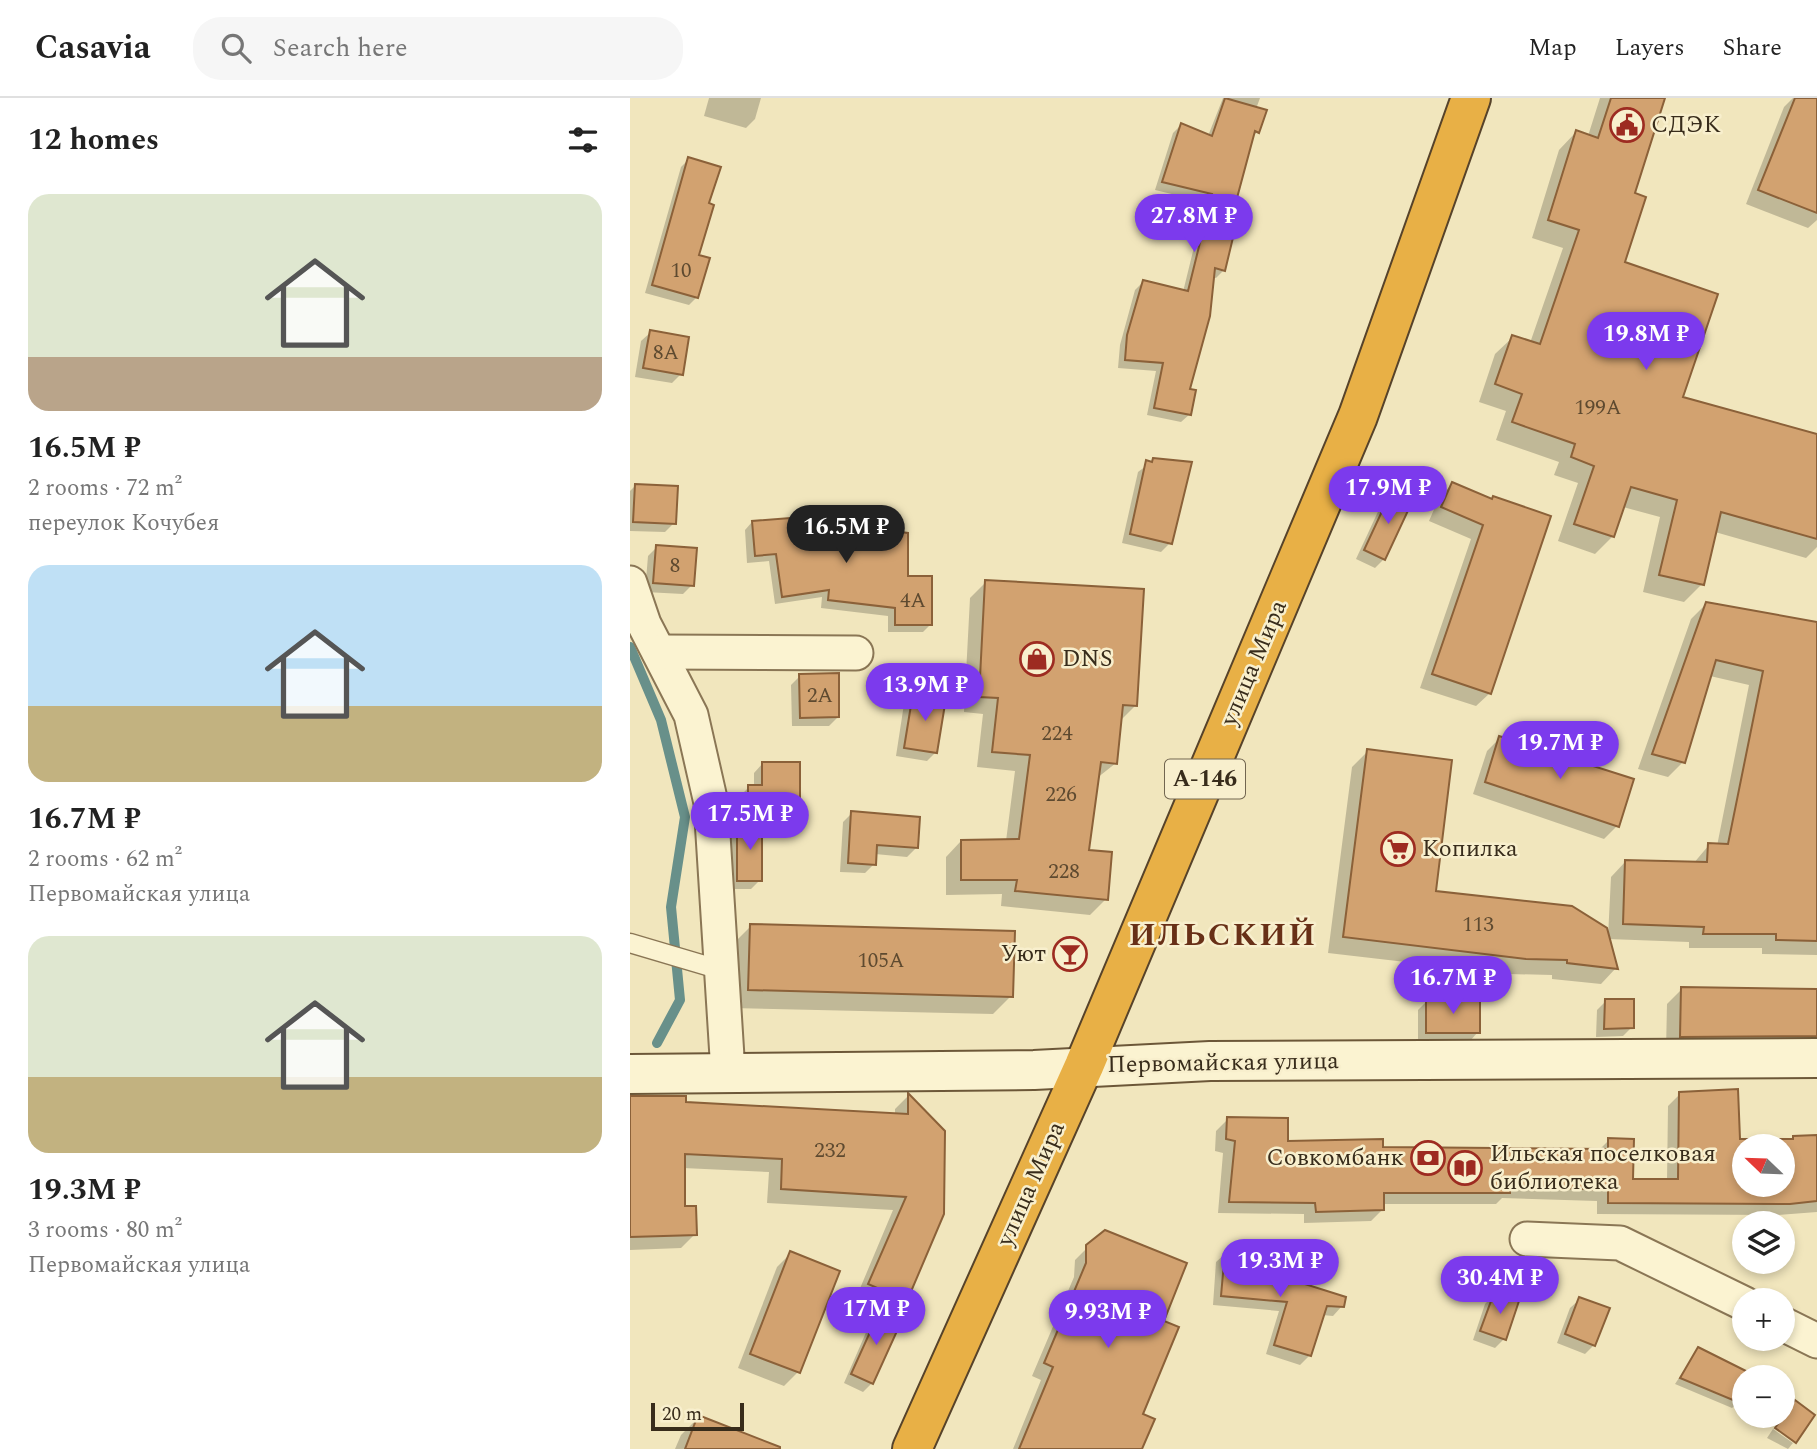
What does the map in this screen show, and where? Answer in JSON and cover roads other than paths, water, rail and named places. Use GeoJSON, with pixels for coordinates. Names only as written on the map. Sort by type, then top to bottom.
{"type":"FeatureCollection","features":[{"type":"Feature","properties":{"kind":"highway","name":"улица Мира"},"geometry":{"type":"LineString","coordinates":[[912,1449],[1084,1066],[1358,416],[1471,98]]}},
{"type":"Feature","properties":{"kind":"street"},"geometry":{"type":"LineString","coordinates":[[630,583],[637,623],[659,653],[691,715],[711,803],[729,1073]]}},
{"type":"Feature","properties":{"kind":"street"},"geometry":{"type":"LineString","coordinates":[[659,653],[856,653]]}},
{"type":"Feature","properties":{"kind":"street","name":"Первомайская улица"},"geometry":{"type":"LineString","coordinates":[[630,1074],[1034,1070],[1210,1061],[1817,1058]]}},
{"type":"Feature","properties":{"kind":"street"},"geometry":{"type":"LineString","coordinates":[[1527,1239],[1620,1243],[1732,1298]]}},
{"type":"Feature","properties":{"kind":"street"},"geometry":{"type":"LineString","coordinates":[[1795,1330],[1817,1341]]}},
{"type":"Feature","properties":{"kind":"lane"},"geometry":{"type":"LineString","coordinates":[[630,943],[721,970]]}},
{"type":"Feature","properties":{"kind":"waterway"},"geometry":{"type":"LineString","coordinates":[[630,647],[661,720],[685,817],[671,907],[680,1000],[657,1043]]}},
{"type":"Feature","properties":{"kind":"place","name":"СДЭК"},"geometry":{"type":"Point","coordinates":[1627,125]}},
{"type":"Feature","properties":{"kind":"place","name":"DNS"},"geometry":{"type":"Point","coordinates":[1037,659]}},
{"type":"Feature","properties":{"kind":"place","name":"Копилка"},"geometry":{"type":"Point","coordinates":[1398,849]}},
{"type":"Feature","properties":{"kind":"place","name":"Уют"},"geometry":{"type":"Point","coordinates":[1070,954]}},
{"type":"Feature","properties":{"kind":"place","name":"Совкомбанк"},"geometry":{"type":"Point","coordinates":[1428,1158]}},
{"type":"Feature","properties":{"kind":"place","name":"Ильская поселковая библиотека"},"geometry":{"type":"Point","coordinates":[1465,1168]}},
{"type":"Feature","properties":{"kind":"district","name":"ИЛЬСКИЙ"},"geometry":{"type":"Point","coordinates":[1223,935]}}]}
